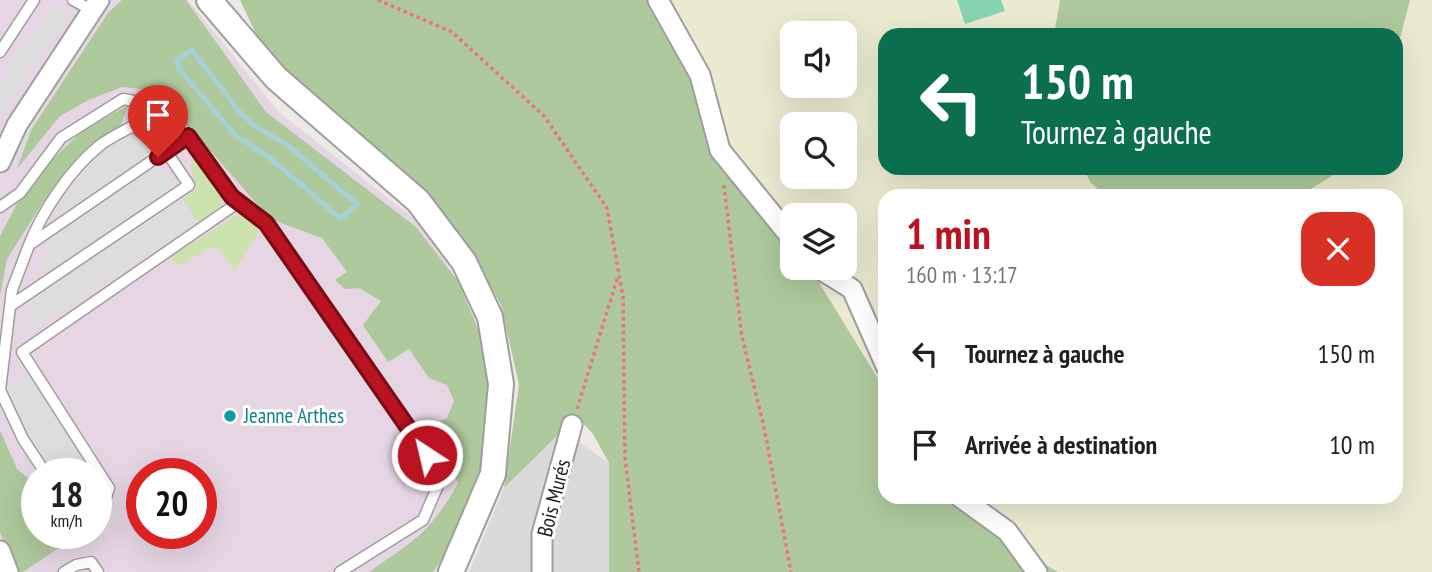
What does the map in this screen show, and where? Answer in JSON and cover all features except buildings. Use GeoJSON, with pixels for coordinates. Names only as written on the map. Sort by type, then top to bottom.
{"type":"FeatureCollection","features":[{"type":"Feature","properties":{"kind":"street"},"geometry":{"type":"LineString","coordinates":[[209,0],[276,78],[418,201],[464,262],[490,317],[501,384],[493,474],[451,572]]}},
{"type":"Feature","properties":{"kind":"street"},"geometry":{"type":"LineString","coordinates":[[658,0],[700,75],[720,150],[780,224]]}},
{"type":"Feature","properties":{"kind":"street"},"geometry":{"type":"LineString","coordinates":[[0,162],[17,125],[95,5]]}},
{"type":"Feature","properties":{"kind":"street"},"geometry":{"type":"LineString","coordinates":[[837,280],[852,289],[878,348]]}},
{"type":"Feature","properties":{"kind":"street","name":"Bois Murés"},"geometry":{"type":"LineString","coordinates":[[542,572],[542,534],[572,425]]}},
{"type":"Feature","properties":{"kind":"street"},"geometry":{"type":"LineString","coordinates":[[970,504],[1007,531],[1037,572]]}},
{"type":"Feature","properties":{"kind":"street"},"geometry":{"type":"LineString","coordinates":[[0,551],[8,572]]}},
{"type":"Feature","properties":{"kind":"lane"},"geometry":{"type":"LineString","coordinates":[[0,52],[34,0]]}},
{"type":"Feature","properties":{"kind":"lane"},"geometry":{"type":"LineString","coordinates":[[73,0],[95,5]]}},
{"type":"Feature","properties":{"kind":"lane"},"geometry":{"type":"LineString","coordinates":[[0,206],[20,193],[61,138],[123,99],[167,107],[239,202],[266,223],[442,476],[423,520],[340,572]]}},
{"type":"Feature","properties":{"kind":"lane"},"geometry":{"type":"LineString","coordinates":[[10,306],[189,185],[166,151],[154,139],[133,126],[100,145],[71,177],[37,226],[29,245],[10,306],[0,390],[23,439],[35,458]]}},
{"type":"Feature","properties":{"kind":"lane"},"geometry":{"type":"LineString","coordinates":[[29,245],[188,136]]}},
{"type":"Feature","properties":{"kind":"lane"},"geometry":{"type":"LineString","coordinates":[[90,458],[22,352],[239,202]]}},
{"type":"Feature","properties":{"kind":"lane"},"geometry":{"type":"LineString","coordinates":[[64,572],[76,565],[91,562],[98,572]]}},
{"type":"Feature","properties":{"kind":"path"},"geometry":{"type":"LineString","coordinates":[[378,0],[452,32],[544,116],[607,208],[623,297],[625,458],[639,572]]}},
{"type":"Feature","properties":{"kind":"path"},"geometry":{"type":"LineString","coordinates":[[720,150],[742,337],[765,427],[791,572]]}},
{"type":"Feature","properties":{"kind":"path"},"geometry":{"type":"LineString","coordinates":[[572,425],[618,274]]}},
{"type":"Feature","properties":{"kind":"shaded area"},"geometry":{"type":"Polygon","coordinates":[[[0,0],[188,0],[279,112],[422,225],[470,300],[492,372],[491,423],[469,515],[442,572],[0,572],[0,0]]]}},
{"type":"Feature","properties":{"kind":"shaded area"},"geometry":{"type":"Polygon","coordinates":[[[52,5],[71,14],[39,55],[0,120],[0,86],[16,53],[43,23],[52,5]]]}},
{"type":"Feature","properties":{"kind":"shaded area"},"geometry":{"type":"Polygon","coordinates":[[[87,31],[92,34],[40,112],[9,173],[4,171],[23,129],[87,31]]]}},
{"type":"Feature","properties":{"kind":"shaded area"},"geometry":{"type":"Polygon","coordinates":[[[139,131],[198,222],[28,333],[53,217],[90,162],[139,131]]]}},
{"type":"Feature","properties":{"kind":"shaded area"},"geometry":{"type":"Polygon","coordinates":[[[26,372],[81,458],[28,458],[0,411],[4,391],[26,372]]]}},
{"type":"Feature","properties":{"kind":"shaded area"},"geometry":{"type":"Polygon","coordinates":[[[562,431],[609,463],[609,572],[469,572],[504,488],[562,431]]]}},
{"type":"Feature","properties":{"kind":"green space"},"geometry":{"type":"Polygon","coordinates":[[[122,0],[186,0],[266,112],[416,227],[458,281],[483,341],[492,405],[481,465],[462,530],[433,572],[369,572],[430,525],[458,483],[433,426],[447,418],[454,401],[447,385],[429,378],[409,349],[388,362],[363,325],[381,301],[359,288],[345,289],[335,280],[347,272],[322,238],[270,219],[158,91],[122,87],[89,100],[60,116],[17,169],[31,130],[108,13],[122,0]]]}},
{"type":"Feature","properties":{"kind":"green space"},"geometry":{"type":"Polygon","coordinates":[[[240,0],[657,0],[727,169],[780,237],[780,280],[817,280],[878,379],[878,504],[980,504],[1017,548],[1058,572],[609,572],[609,463],[593,434],[581,421],[562,431],[504,488],[519,385],[501,305],[463,239],[418,188],[264,51],[240,0]]]}},
{"type":"Feature","properties":{"kind":"green space"},"geometry":{"type":"Polygon","coordinates":[[[657,0],[1060,0],[1055,28],[878,28],[878,175],[1087,175],[1098,189],[878,189],[878,379],[814,280],[857,280],[857,203],[780,203],[780,237],[727,169],[657,0]]]}},
{"type":"Feature","properties":{"kind":"green space"},"geometry":{"type":"Polygon","coordinates":[[[957,0],[1001,0],[1005,11],[965,24],[957,0]]]}},
{"type":"Feature","properties":{"kind":"green space"},"geometry":{"type":"Polygon","coordinates":[[[1060,0],[1410,0],[1403,28],[1055,28],[1060,0]]]}},
{"type":"Feature","properties":{"kind":"green space"},"geometry":{"type":"Polygon","coordinates":[[[1410,0],[1432,0],[1432,572],[1058,572],[1017,548],[980,504],[1403,504],[1403,189],[1310,189],[1334,175],[1403,175],[1403,28],[1410,0]]]}},
{"type":"Feature","properties":{"kind":"green space"},"geometry":{"type":"Polygon","coordinates":[[[128,105],[120,129],[78,160],[42,204],[7,259],[0,296],[0,236],[28,183],[80,133],[128,105]]]}},
{"type":"Feature","properties":{"kind":"green space"},"geometry":{"type":"Polygon","coordinates":[[[194,159],[224,200],[212,215],[198,222],[183,199],[197,188],[190,164],[194,159]]]}},
{"type":"Feature","properties":{"kind":"green space"},"geometry":{"type":"Polygon","coordinates":[[[1087,175],[1334,175],[1310,189],[1098,189],[1087,175]]]}},
{"type":"Feature","properties":{"kind":"green space"},"geometry":{"type":"Polygon","coordinates":[[[244,211],[259,231],[235,270],[216,246],[177,266],[170,257],[244,211]]]}},
{"type":"Feature","properties":{"kind":"green space"},"geometry":{"type":"Polygon","coordinates":[[[0,430],[17,469],[21,472],[21,549],[58,549],[23,572],[15,572],[0,532],[0,430]]]}},
{"type":"Feature","properties":{"kind":"waterway"},"geometry":{"type":"LineString","coordinates":[[192,50],[238,110],[257,128],[285,143],[357,204],[341,219],[270,158],[235,135],[180,70],[176,61],[192,50]]}},
{"type":"Feature","properties":{"kind":"place","name":"Jeanne Arthes"},"geometry":{"type":"Point","coordinates":[230,416]}},
{"type":"Feature","properties":{"kind":"route"},"geometry":{"type":"LineString","coordinates":[[158,157],[188,136],[232,197],[266,223],[427,455]]}}]}
